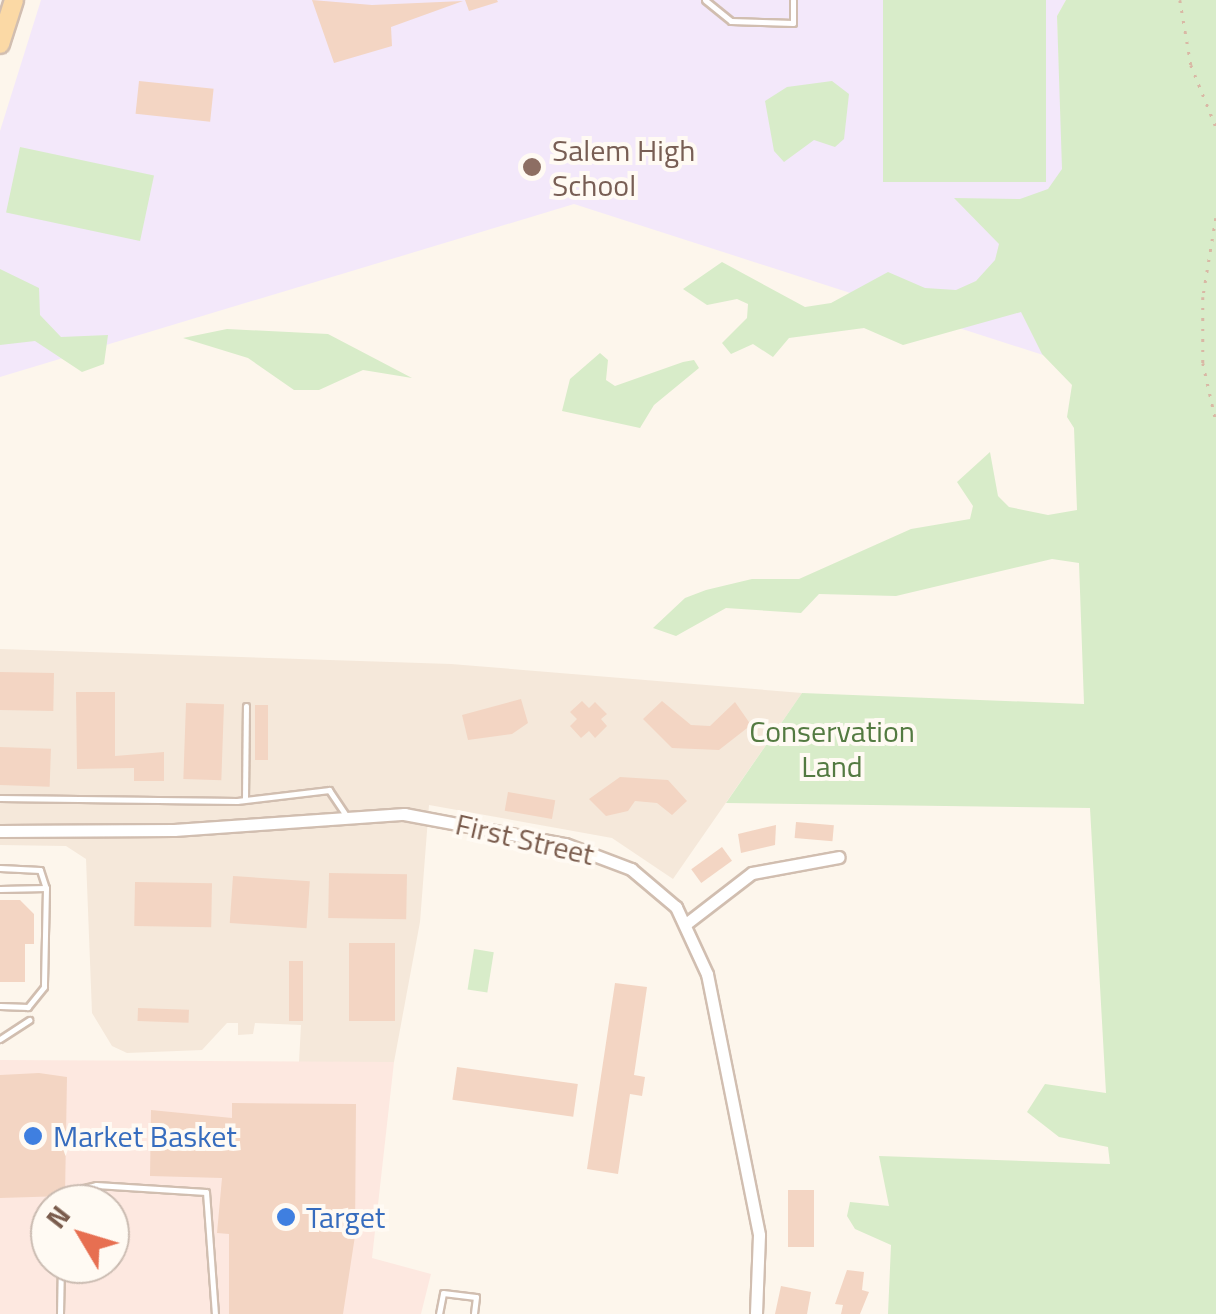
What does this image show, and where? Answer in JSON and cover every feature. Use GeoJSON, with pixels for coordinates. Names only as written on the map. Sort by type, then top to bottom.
{"type":"FeatureCollection","features":[{"type":"Feature","properties":{"kind":"main road"},"geometry":{"type":"LineString","coordinates":[[0,44],[14,0]]}},
{"type":"Feature","properties":{"kind":"street","name":"First Street"},"geometry":{"type":"LineString","coordinates":[[0,831],[259,826],[345,814],[404,814],[565,844],[642,876],[687,922],[708,974],[755,1208],[761,1271],[756,1314]]}},
{"type":"Feature","properties":{"kind":"street"},"geometry":{"type":"LineString","coordinates":[[687,922],[752,873],[839,857]]}},
{"type":"Feature","properties":{"kind":"lane"},"geometry":{"type":"LineString","coordinates":[[705,0],[731,21],[793,22],[793,0]]}},
{"type":"Feature","properties":{"kind":"lane"},"geometry":{"type":"LineString","coordinates":[[245,799],[246,706]]}},
{"type":"Feature","properties":{"kind":"lane"},"geometry":{"type":"LineString","coordinates":[[0,798],[245,799],[328,790],[345,814]]}},
{"type":"Feature","properties":{"kind":"lane"},"geometry":{"type":"LineString","coordinates":[[0,868],[40,870],[46,888],[44,987],[28,1007],[0,1006]]}},
{"type":"Feature","properties":{"kind":"lane"},"geometry":{"type":"LineString","coordinates":[[0,888],[46,888]]}},
{"type":"Feature","properties":{"kind":"lane"},"geometry":{"type":"LineString","coordinates":[[0,1039],[29,1020]]}},
{"type":"Feature","properties":{"kind":"lane"},"geometry":{"type":"LineString","coordinates":[[130,1187],[204,1190],[214,1255],[214,1314]]}},
{"type":"Feature","properties":{"kind":"lane"},"geometry":{"type":"LineString","coordinates":[[60,1284],[60,1314]]}},
{"type":"Feature","properties":{"kind":"lane"},"geometry":{"type":"LineString","coordinates":[[439,1314],[443,1293],[476,1298],[474,1314]]}},
{"type":"Feature","properties":{"kind":"path"},"geometry":{"type":"LineString","coordinates":[[1180,0],[1191,65],[1216,127]]}},
{"type":"Feature","properties":{"kind":"path"},"geometry":{"type":"LineString","coordinates":[[1216,218],[1203,297],[1203,363],[1216,421]]}},
{"type":"Feature","properties":{"kind":"shaded area","name":"Salem High School"},"geometry":{"type":"Polygon","coordinates":[[[41,0],[1066,0],[1057,16],[1071,364],[574,204],[0,377],[0,131],[41,0]]]}},
{"type":"Feature","properties":{"kind":"shaded area"},"geometry":{"type":"Polygon","coordinates":[[[0,649],[451,664],[802,693],[673,879],[612,838],[429,805],[420,922],[394,1062],[299,1062],[301,1025],[255,1023],[253,1034],[238,1035],[238,1023],[227,1023],[202,1050],[127,1053],[112,1046],[92,1013],[86,859],[66,846],[0,845],[0,649]]]}},
{"type":"Feature","properties":{"kind":"shaded area"},"geometry":{"type":"Polygon","coordinates":[[[0,1060],[394,1062],[372,1258],[431,1274],[421,1314],[0,1314],[0,1060]]]}},
{"type":"Feature","properties":{"kind":"green space"},"geometry":{"type":"Polygon","coordinates":[[[883,0],[1046,0],[1046,182],[883,182],[883,0]]]}},
{"type":"Feature","properties":{"kind":"green space","name":"Conservation Land"},"geometry":{"type":"Polygon","coordinates":[[[1066,0],[1216,0],[1216,1314],[888,1314],[891,1245],[855,1229],[847,1216],[850,1202],[889,1206],[879,1156],[1110,1164],[1108,1147],[1059,1137],[1027,1112],[1045,1084],[1106,1093],[1090,808],[726,803],[802,693],[1084,704],[1079,563],[1052,559],[896,596],[819,594],[801,613],[726,608],[676,636],[653,628],[685,598],[706,590],[752,579],[799,579],[911,529],[970,519],[973,506],[957,482],[990,452],[998,496],[1009,507],[1048,515],[1077,510],[1074,428],[1067,417],[1072,385],[1042,354],[1021,312],[903,345],[864,328],[789,338],[773,357],[753,344],[731,354],[722,343],[747,318],[748,304],[737,299],[707,305],[683,289],[722,262],[805,307],[831,303],[888,272],[925,288],[956,290],[976,281],[995,260],[999,244],[954,198],[1020,199],[1048,189],[1062,169],[1057,16],[1066,0]]]}},
{"type":"Feature","properties":{"kind":"green space"},"geometry":{"type":"Polygon","coordinates":[[[832,81],[849,94],[844,139],[835,147],[814,140],[784,162],[774,151],[765,101],[787,87],[832,81]]]}},
{"type":"Feature","properties":{"kind":"green space"},"geometry":{"type":"Polygon","coordinates":[[[20,147],[154,175],[140,241],[6,213],[20,147]]]}},
{"type":"Feature","properties":{"kind":"green space"},"geometry":{"type":"Polygon","coordinates":[[[0,269],[39,288],[40,315],[61,337],[108,335],[104,364],[82,372],[35,341],[0,345],[0,269]]]}},
{"type":"Feature","properties":{"kind":"green space"},"geometry":{"type":"Polygon","coordinates":[[[227,329],[328,334],[412,378],[363,370],[319,390],[294,390],[248,358],[183,338],[227,329]]]}},
{"type":"Feature","properties":{"kind":"green space"},"geometry":{"type":"Polygon","coordinates":[[[600,353],[608,360],[606,380],[615,386],[683,362],[694,360],[699,368],[654,405],[640,428],[562,411],[570,379],[600,353]]]}},
{"type":"Feature","properties":{"kind":"green space"},"geometry":{"type":"Polygon","coordinates":[[[474,949],[494,952],[487,993],[468,989],[474,949]]]}},
{"type":"Feature","properties":{"kind":"building"},"geometry":{"type":"Polygon","coordinates":[[[312,0],[372,5],[463,1],[391,27],[392,46],[334,63],[312,0]]]}},
{"type":"Feature","properties":{"kind":"building"},"geometry":{"type":"Polygon","coordinates":[[[465,0],[497,0],[498,2],[469,11],[465,0]]]}},
{"type":"Feature","properties":{"kind":"building"},"geometry":{"type":"Polygon","coordinates":[[[139,81],[214,89],[210,122],[136,114],[139,81]]]}},
{"type":"Feature","properties":{"kind":"building"},"geometry":{"type":"Polygon","coordinates":[[[0,672],[54,673],[53,711],[0,710],[0,672]]]}},
{"type":"Feature","properties":{"kind":"building"},"geometry":{"type":"Polygon","coordinates":[[[76,692],[115,692],[115,756],[164,752],[164,781],[134,781],[134,768],[77,769],[76,692]]]}},
{"type":"Feature","properties":{"kind":"building"},"geometry":{"type":"Polygon","coordinates":[[[521,699],[528,723],[512,734],[468,740],[462,715],[521,699]]]}},
{"type":"Feature","properties":{"kind":"building"},"geometry":{"type":"Polygon","coordinates":[[[582,701],[589,708],[595,702],[607,714],[601,719],[607,726],[595,738],[589,731],[581,738],[570,726],[577,719],[570,712],[582,701]]]}},
{"type":"Feature","properties":{"kind":"building"},"geometry":{"type":"Polygon","coordinates":[[[662,701],[691,725],[710,726],[735,702],[751,725],[719,750],[672,748],[643,719],[662,701]]]}},
{"type":"Feature","properties":{"kind":"building"},"geometry":{"type":"Polygon","coordinates":[[[186,703],[224,704],[221,780],[183,779],[186,703]]]}},
{"type":"Feature","properties":{"kind":"building"},"geometry":{"type":"Polygon","coordinates":[[[255,705],[268,705],[268,760],[255,760],[255,705]]]}},
{"type":"Feature","properties":{"kind":"building"},"geometry":{"type":"Polygon","coordinates":[[[0,747],[51,749],[50,787],[0,785],[0,747]]]}},
{"type":"Feature","properties":{"kind":"building"},"geometry":{"type":"Polygon","coordinates":[[[620,777],[668,780],[687,801],[672,815],[657,803],[635,801],[628,811],[606,816],[589,799],[620,777]]]}},
{"type":"Feature","properties":{"kind":"building"},"geometry":{"type":"Polygon","coordinates":[[[508,792],[555,800],[552,819],[505,811],[508,792]]]}},
{"type":"Feature","properties":{"kind":"building"},"geometry":{"type":"Polygon","coordinates":[[[796,822],[834,825],[832,841],[795,838],[796,822]]]}},
{"type":"Feature","properties":{"kind":"building"},"geometry":{"type":"Polygon","coordinates":[[[776,825],[775,845],[741,853],[738,834],[776,825]]]}},
{"type":"Feature","properties":{"kind":"building"},"geometry":{"type":"Polygon","coordinates":[[[722,847],[732,861],[701,883],[691,869],[722,847]]]}},
{"type":"Feature","properties":{"kind":"building"},"geometry":{"type":"Polygon","coordinates":[[[329,873],[407,874],[406,919],[328,918],[329,873]]]}},
{"type":"Feature","properties":{"kind":"building"},"geometry":{"type":"Polygon","coordinates":[[[233,876],[310,881],[307,928],[230,923],[233,876]]]}},
{"type":"Feature","properties":{"kind":"building"},"geometry":{"type":"Polygon","coordinates":[[[135,882],[212,883],[211,927],[134,926],[135,882]]]}},
{"type":"Feature","properties":{"kind":"building"},"geometry":{"type":"Polygon","coordinates":[[[0,900],[20,900],[34,914],[34,944],[25,944],[25,982],[0,982],[0,900]]]}},
{"type":"Feature","properties":{"kind":"building"},"geometry":{"type":"Polygon","coordinates":[[[349,943],[395,943],[395,1021],[349,1021],[349,943]]]}},
{"type":"Feature","properties":{"kind":"building"},"geometry":{"type":"Polygon","coordinates":[[[289,961],[303,961],[303,1021],[289,1021],[289,961]]]}},
{"type":"Feature","properties":{"kind":"building"},"geometry":{"type":"Polygon","coordinates":[[[615,983],[647,987],[634,1075],[645,1077],[642,1096],[630,1094],[618,1174],[587,1169],[615,983]]]}},
{"type":"Feature","properties":{"kind":"building"},"geometry":{"type":"Polygon","coordinates":[[[138,1008],[189,1010],[189,1023],[138,1021],[138,1008]]]}},
{"type":"Feature","properties":{"kind":"building"},"geometry":{"type":"Polygon","coordinates":[[[457,1067],[578,1084],[573,1117],[452,1100],[457,1067]]]}},
{"type":"Feature","properties":{"kind":"building","name":"Market Basket"},"geometry":{"type":"Polygon","coordinates":[[[39,1073],[67,1077],[65,1184],[30,1184],[30,1197],[0,1198],[0,1075],[39,1073]]]}},
{"type":"Feature","properties":{"kind":"building","name":"Target"},"geometry":{"type":"Polygon","coordinates":[[[232,1103],[356,1104],[355,1236],[343,1314],[229,1314],[229,1234],[217,1233],[222,1178],[150,1176],[151,1110],[232,1118],[232,1103]]]}},
{"type":"Feature","properties":{"kind":"building"},"geometry":{"type":"Polygon","coordinates":[[[788,1190],[814,1190],[814,1247],[788,1247],[788,1190]]]}},
{"type":"Feature","properties":{"kind":"building"},"geometry":{"type":"Polygon","coordinates":[[[847,1270],[864,1272],[862,1290],[869,1292],[860,1314],[841,1314],[843,1305],[835,1304],[847,1270]]]}},
{"type":"Feature","properties":{"kind":"building"},"geometry":{"type":"Polygon","coordinates":[[[781,1286],[811,1292],[807,1314],[775,1314],[781,1286]]]}},
{"type":"Feature","properties":{"kind":"place","name":"Salem High School"},"geometry":{"type":"Point","coordinates":[532,167]}},
{"type":"Feature","properties":{"kind":"place","name":"Market Basket"},"geometry":{"type":"Point","coordinates":[33,1136]}},
{"type":"Feature","properties":{"kind":"place","name":"Target"},"geometry":{"type":"Point","coordinates":[286,1217]}}]}
